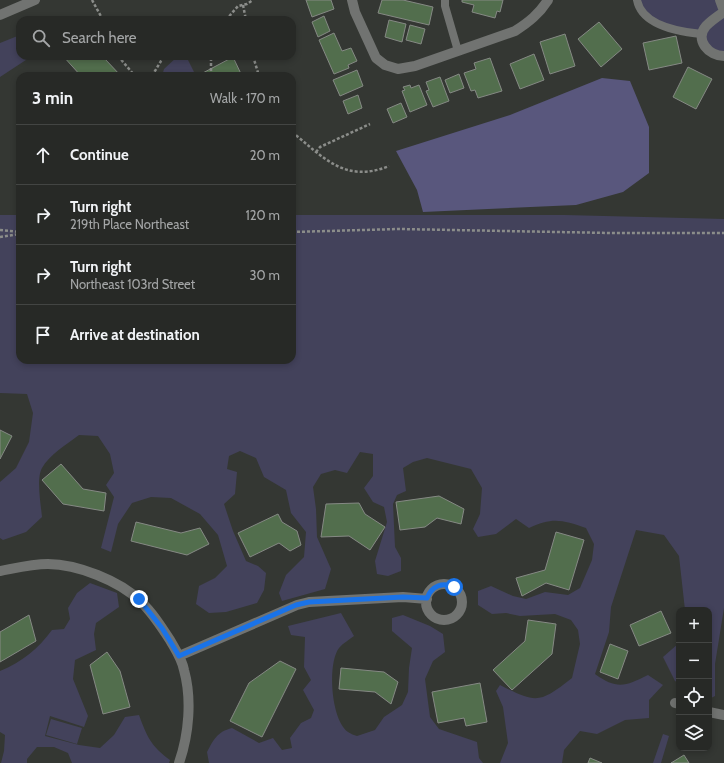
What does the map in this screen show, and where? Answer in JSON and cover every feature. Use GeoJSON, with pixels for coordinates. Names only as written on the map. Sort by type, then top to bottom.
{"type":"FeatureCollection","features":[{"type":"Feature","properties":{"kind":"street"},"geometry":{"type":"LineString","coordinates":[[0,15],[35,0]]}},
{"type":"Feature","properties":{"kind":"street"},"geometry":{"type":"LineString","coordinates":[[352,0],[354,12],[371,51],[376,58],[385,65],[398,69],[406,68],[515,31],[535,17],[548,0]]}},
{"type":"Feature","properties":{"kind":"street"},"geometry":{"type":"LineString","coordinates":[[720,0],[724,11],[706,26],[702,34],[702,43],[707,50],[714,55],[724,56]]}},
{"type":"Feature","properties":{"kind":"street"},"geometry":{"type":"LineString","coordinates":[[0,571],[49,564],[76,568],[96,575],[139,599],[162,628],[179,656],[184,670],[187,684],[188,722],[186,739],[179,763]]}},
{"type":"Feature","properties":{"kind":"street"},"geometry":{"type":"LineString","coordinates":[[179,656],[296,605],[309,602],[403,597],[427,598]]}},
{"type":"Feature","properties":{"kind":"street"},"geometry":{"type":"LineString","coordinates":[[712,713],[724,716]]}},
{"type":"Feature","properties":{"kind":"lane"},"geometry":{"type":"LineString","coordinates":[[446,0],[445,6],[458,51]]}},
{"type":"Feature","properties":{"kind":"lane"},"geometry":{"type":"LineString","coordinates":[[637,0],[644,14],[653,22],[683,31],[702,34]]}},
{"type":"Feature","properties":{"kind":"path"},"geometry":{"type":"LineString","coordinates":[[92,0],[101,16]]}},
{"type":"Feature","properties":{"kind":"path"},"geometry":{"type":"LineString","coordinates":[[229,16],[238,6],[253,0]]}},
{"type":"Feature","properties":{"kind":"path"},"geometry":{"type":"LineString","coordinates":[[243,5],[245,16]]}},
{"type":"Feature","properties":{"kind":"path"},"geometry":{"type":"LineString","coordinates":[[121,60],[132,72]]}},
{"type":"Feature","properties":{"kind":"path"},"geometry":{"type":"LineString","coordinates":[[154,72],[162,60]]}},
{"type":"Feature","properties":{"kind":"path"},"geometry":{"type":"LineString","coordinates":[[211,60],[211,72]]}},
{"type":"Feature","properties":{"kind":"path"},"geometry":{"type":"LineString","coordinates":[[254,60],[258,72]]}},
{"type":"Feature","properties":{"kind":"path"},"geometry":{"type":"LineString","coordinates":[[316,152],[320,147],[370,124]]}},
{"type":"Feature","properties":{"kind":"path"},"geometry":{"type":"LineString","coordinates":[[296,135],[316,152],[341,169],[355,172],[379,170],[388,166]]}},
{"type":"Feature","properties":{"kind":"path"},"geometry":{"type":"LineString","coordinates":[[0,230],[16,232]]}},
{"type":"Feature","properties":{"kind":"path"},"geometry":{"type":"LineString","coordinates":[[296,232],[431,230],[724,233]]}},
{"type":"Feature","properties":{"kind":"path"},"geometry":{"type":"LineString","coordinates":[[0,236],[16,234]]}},
{"type":"Feature","properties":{"kind":"shaded area"},"geometry":{"type":"Polygon","coordinates":[[[637,0],[720,0],[724,11],[724,56],[714,55],[702,34],[653,22],[637,0]]]}},
{"type":"Feature","properties":{"kind":"shaded area"},"geometry":{"type":"Polygon","coordinates":[[[16,37],[16,60],[26,60],[0,77],[0,43],[16,37]]]}},
{"type":"Feature","properties":{"kind":"shaded area"},"geometry":{"type":"Polygon","coordinates":[[[174,60],[188,60],[194,72],[163,72],[164,69],[174,60]]]}},
{"type":"Feature","properties":{"kind":"shaded area"},"geometry":{"type":"Polygon","coordinates":[[[602,78],[630,81],[649,127],[649,173],[623,192],[576,205],[423,212],[417,190],[396,151],[510,115],[602,78]]]}},
{"type":"Feature","properties":{"kind":"shaded area"},"geometry":{"type":"Polygon","coordinates":[[[0,215],[16,215],[16,364],[296,364],[296,215],[565,215],[724,219],[724,608],[715,664],[715,696],[712,698],[712,607],[685,607],[679,556],[664,535],[636,530],[611,607],[609,632],[595,674],[609,682],[622,685],[634,682],[648,675],[663,685],[649,700],[649,718],[625,720],[597,734],[580,731],[564,750],[562,763],[500,763],[508,743],[503,707],[496,691],[500,685],[531,698],[545,696],[572,678],[580,644],[578,630],[571,620],[555,614],[520,616],[506,613],[492,614],[478,605],[478,591],[491,586],[513,596],[526,599],[545,592],[568,595],[580,588],[592,560],[594,544],[586,528],[571,523],[551,521],[529,528],[516,519],[496,534],[478,537],[473,529],[480,514],[482,488],[471,469],[427,458],[413,462],[403,468],[406,491],[397,495],[393,504],[395,547],[401,558],[401,571],[388,576],[377,574],[375,561],[387,522],[384,507],[373,502],[364,488],[373,476],[373,454],[360,452],[347,473],[335,470],[321,474],[313,487],[316,509],[317,537],[331,569],[325,589],[282,601],[279,593],[286,575],[304,557],[306,532],[291,513],[286,490],[264,477],[256,458],[240,451],[229,456],[227,469],[237,472],[235,494],[224,504],[233,531],[246,561],[258,566],[266,573],[264,590],[257,603],[226,612],[209,613],[196,604],[199,586],[215,578],[227,566],[218,535],[200,514],[171,498],[151,497],[132,503],[118,524],[111,552],[101,548],[114,497],[106,485],[114,473],[110,454],[98,436],[79,435],[45,463],[39,478],[42,517],[26,532],[3,540],[0,538],[0,482],[16,468],[29,442],[33,413],[27,394],[0,393],[0,215]]]}},
{"type":"Feature","properties":{"kind":"shaded area"},"geometry":{"type":"Polygon","coordinates":[[[90,583],[117,593],[119,607],[96,623],[94,634],[96,650],[75,660],[73,679],[88,716],[84,727],[50,716],[45,736],[79,745],[100,748],[114,735],[125,717],[139,715],[150,740],[158,750],[170,760],[169,763],[72,763],[68,753],[54,747],[37,747],[27,759],[27,763],[1,763],[4,751],[5,735],[0,732],[0,671],[29,654],[52,630],[64,629],[70,619],[68,608],[77,593],[90,583]]]}},
{"type":"Feature","properties":{"kind":"shaded area"},"geometry":{"type":"Polygon","coordinates":[[[341,613],[354,636],[339,648],[335,656],[333,666],[333,692],[338,716],[342,726],[351,734],[357,736],[375,730],[384,717],[402,705],[408,692],[412,648],[392,631],[392,618],[403,615],[430,626],[443,634],[445,652],[433,661],[425,679],[430,717],[439,729],[477,742],[479,758],[483,763],[209,763],[207,752],[214,740],[219,734],[232,728],[259,743],[273,738],[282,750],[292,748],[290,738],[301,723],[311,718],[314,710],[303,690],[311,680],[304,667],[305,637],[291,635],[288,626],[341,613]]]}},
{"type":"Feature","properties":{"kind":"shaded area"},"geometry":{"type":"Polygon","coordinates":[[[676,646],[676,682],[675,681],[663,657],[676,646]]]}},
{"type":"Feature","properties":{"kind":"shaded area"},"geometry":{"type":"Polygon","coordinates":[[[51,719],[82,728],[77,744],[46,735],[51,719]]]}},
{"type":"Feature","properties":{"kind":"shaded area"},"geometry":{"type":"Polygon","coordinates":[[[663,734],[669,736],[661,763],[653,763],[663,734]]]}},
{"type":"Feature","properties":{"kind":"building"},"geometry":{"type":"Polygon","coordinates":[[[306,0],[331,0],[334,9],[312,17],[306,0]]]}},
{"type":"Feature","properties":{"kind":"building"},"geometry":{"type":"Polygon","coordinates":[[[382,0],[403,0],[433,7],[429,25],[378,13],[382,0]]]}},
{"type":"Feature","properties":{"kind":"building"},"geometry":{"type":"Polygon","coordinates":[[[462,0],[503,0],[500,12],[497,11],[495,18],[472,12],[474,5],[462,2],[462,0]]]}},
{"type":"Feature","properties":{"kind":"building"},"geometry":{"type":"Polygon","coordinates":[[[324,16],[330,31],[318,37],[312,22],[324,16]]]}},
{"type":"Feature","properties":{"kind":"building"},"geometry":{"type":"Polygon","coordinates":[[[389,20],[406,24],[402,42],[385,37],[389,20]]]}},
{"type":"Feature","properties":{"kind":"building"},"geometry":{"type":"Polygon","coordinates":[[[599,22],[622,49],[601,67],[578,39],[599,22]]]}},
{"type":"Feature","properties":{"kind":"building"},"geometry":{"type":"Polygon","coordinates":[[[410,25],[425,29],[421,44],[406,40],[410,25]]]}},
{"type":"Feature","properties":{"kind":"building"},"geometry":{"type":"Polygon","coordinates":[[[334,33],[342,51],[351,48],[357,61],[348,65],[349,68],[334,74],[319,40],[334,33]]]}},
{"type":"Feature","properties":{"kind":"building"},"geometry":{"type":"Polygon","coordinates":[[[565,34],[575,66],[550,74],[540,42],[565,34]]]}},
{"type":"Feature","properties":{"kind":"building"},"geometry":{"type":"Polygon","coordinates":[[[676,36],[682,63],[649,70],[643,43],[676,36]]]}},
{"type":"Feature","properties":{"kind":"building"},"geometry":{"type":"Polygon","coordinates":[[[534,54],[544,80],[520,89],[510,64],[534,54]]]}},
{"type":"Feature","properties":{"kind":"building"},"geometry":{"type":"Polygon","coordinates":[[[490,58],[502,91],[478,98],[475,90],[471,91],[464,73],[476,69],[474,63],[490,58]]]}},
{"type":"Feature","properties":{"kind":"building"},"geometry":{"type":"Polygon","coordinates":[[[67,60],[106,60],[117,72],[77,72],[67,60]]]}},
{"type":"Feature","properties":{"kind":"building"},"geometry":{"type":"Polygon","coordinates":[[[227,60],[234,60],[240,72],[205,72],[227,60]]]}},
{"type":"Feature","properties":{"kind":"building"},"geometry":{"type":"Polygon","coordinates":[[[688,67],[712,79],[696,109],[673,97],[688,67]]]}},
{"type":"Feature","properties":{"kind":"building"},"geometry":{"type":"Polygon","coordinates":[[[357,70],[363,86],[340,96],[333,80],[357,70]]]}},
{"type":"Feature","properties":{"kind":"building"},"geometry":{"type":"Polygon","coordinates":[[[459,74],[464,88],[450,93],[445,80],[459,74]]]}},
{"type":"Feature","properties":{"kind":"building"},"geometry":{"type":"Polygon","coordinates":[[[440,77],[449,101],[433,107],[426,91],[429,90],[426,82],[440,77]]]}},
{"type":"Feature","properties":{"kind":"building"},"geometry":{"type":"Polygon","coordinates":[[[410,85],[411,88],[419,85],[427,105],[410,112],[402,91],[405,90],[403,87],[410,85]]]}},
{"type":"Feature","properties":{"kind":"building"},"geometry":{"type":"Polygon","coordinates":[[[358,95],[362,108],[348,114],[343,101],[358,95]]]}},
{"type":"Feature","properties":{"kind":"building"},"geometry":{"type":"Polygon","coordinates":[[[401,103],[407,117],[393,123],[387,109],[401,103]]]}},
{"type":"Feature","properties":{"kind":"building"},"geometry":{"type":"Polygon","coordinates":[[[0,430],[12,436],[0,459],[0,430]]]}},
{"type":"Feature","properties":{"kind":"building"},"geometry":{"type":"Polygon","coordinates":[[[61,464],[83,489],[106,493],[104,511],[63,504],[42,480],[61,464]]]}},
{"type":"Feature","properties":{"kind":"building"},"geometry":{"type":"Polygon","coordinates":[[[439,496],[464,509],[461,524],[437,518],[425,527],[400,530],[396,502],[439,496]]]}},
{"type":"Feature","properties":{"kind":"building"},"geometry":{"type":"Polygon","coordinates":[[[359,503],[365,514],[385,527],[370,550],[349,536],[321,537],[326,504],[359,503]]]}},
{"type":"Feature","properties":{"kind":"building"},"geometry":{"type":"Polygon","coordinates":[[[278,514],[282,522],[297,531],[301,545],[290,551],[279,543],[250,557],[238,533],[278,514]]]}},
{"type":"Feature","properties":{"kind":"building"},"geometry":{"type":"Polygon","coordinates":[[[136,522],[181,533],[200,528],[209,544],[187,555],[131,541],[136,522]]]}},
{"type":"Feature","properties":{"kind":"building"},"geometry":{"type":"Polygon","coordinates":[[[556,532],[584,540],[569,590],[546,583],[522,596],[516,578],[545,570],[556,532]]]}},
{"type":"Feature","properties":{"kind":"building"},"geometry":{"type":"Polygon","coordinates":[[[661,611],[671,633],[639,646],[630,625],[661,611]]]}},
{"type":"Feature","properties":{"kind":"building"},"geometry":{"type":"Polygon","coordinates":[[[29,615],[36,641],[0,662],[0,632],[29,615]]]}},
{"type":"Feature","properties":{"kind":"building"},"geometry":{"type":"Polygon","coordinates":[[[528,620],[556,624],[552,654],[512,690],[493,670],[525,641],[528,620]]]}},
{"type":"Feature","properties":{"kind":"building"},"geometry":{"type":"Polygon","coordinates":[[[610,644],[628,651],[618,679],[600,672],[610,644]]]}},
{"type":"Feature","properties":{"kind":"building"},"geometry":{"type":"Polygon","coordinates":[[[107,652],[120,671],[130,707],[103,714],[90,665],[107,652]]]}},
{"type":"Feature","properties":{"kind":"building"},"geometry":{"type":"Polygon","coordinates":[[[280,661],[296,669],[262,737],[230,721],[249,683],[280,661]]]}},
{"type":"Feature","properties":{"kind":"building"},"geometry":{"type":"Polygon","coordinates":[[[341,668],[384,672],[398,682],[391,704],[375,692],[339,689],[341,668]]]}},
{"type":"Feature","properties":{"kind":"building"},"geometry":{"type":"Polygon","coordinates":[[[480,683],[487,722],[466,726],[464,718],[438,723],[432,692],[480,683]]]}},
{"type":"Feature","properties":{"kind":"building"},"geometry":{"type":"Polygon","coordinates":[[[684,755],[689,763],[671,763],[684,755]]]}},
{"type":"Feature","properties":{"kind":"building"},"geometry":{"type":"Polygon","coordinates":[[[590,758],[602,763],[588,763],[590,758]]]}},
{"type":"Feature","properties":{"kind":"route"},"geometry":{"type":"LineString","coordinates":[[139,599],[162,628],[179,656],[296,605],[309,602],[403,597],[427,598],[432,589],[437,586],[443,584],[454,587]]}}]}
